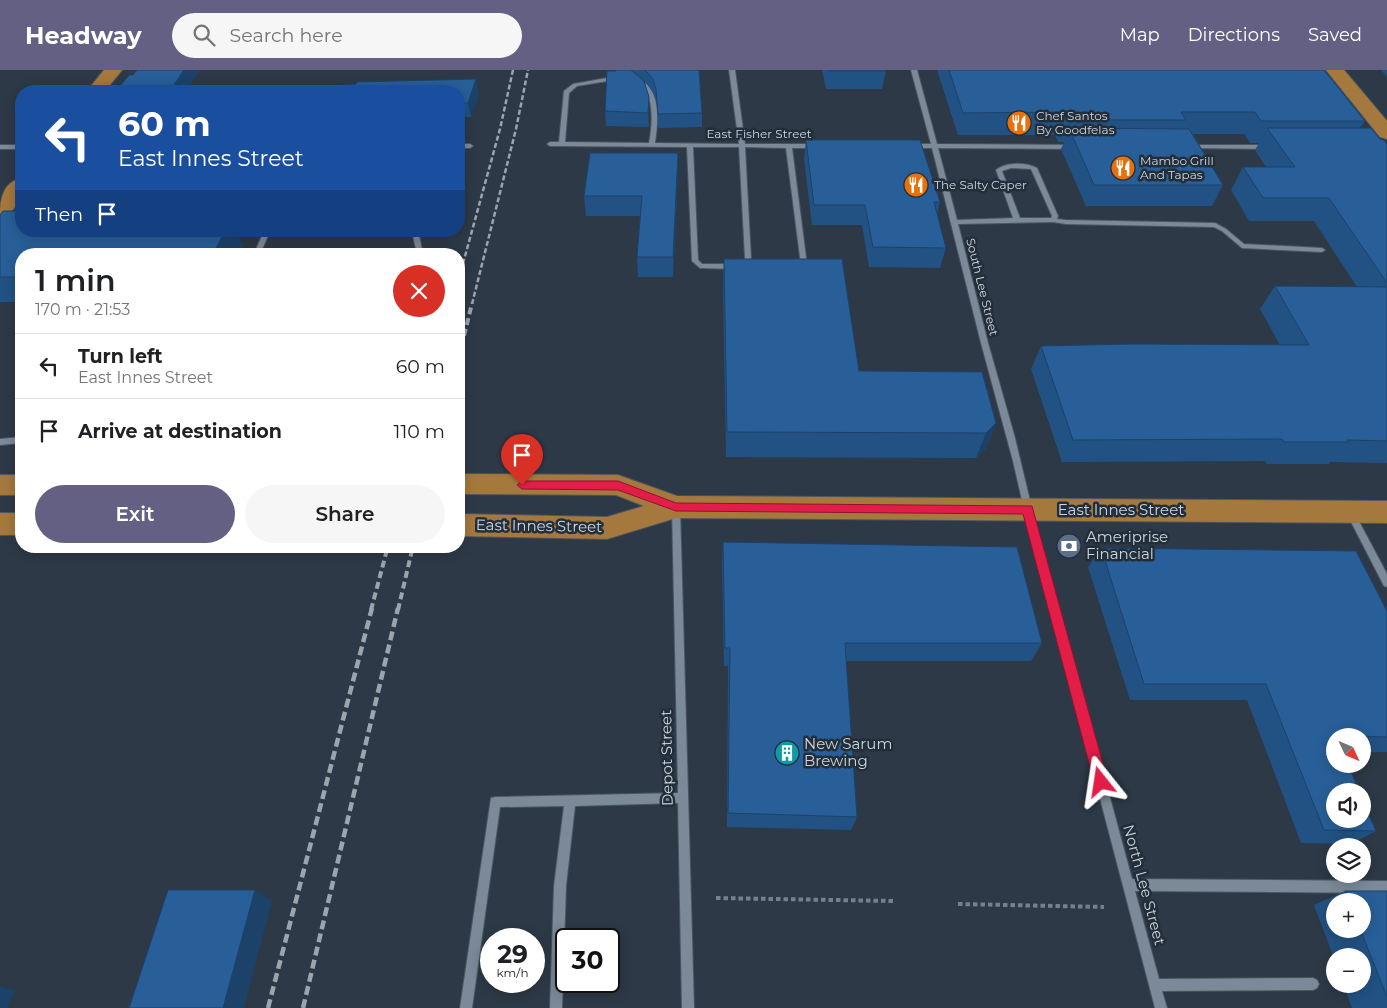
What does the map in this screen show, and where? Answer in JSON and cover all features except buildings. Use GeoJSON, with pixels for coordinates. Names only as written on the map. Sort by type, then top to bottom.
{"type":"FeatureCollection","features":[{"type":"Feature","properties":{"kind":"main road"},"geometry":{"type":"LineString","coordinates":[[101,85],[113,70]]}},
{"type":"Feature","properties":{"kind":"main road"},"geometry":{"type":"LineString","coordinates":[[1335,70],[1387,133]]}},
{"type":"Feature","properties":{"kind":"main road"},"geometry":{"type":"LineString","coordinates":[[0,211],[15,192]]}},
{"type":"Feature","properties":{"kind":"main road","name":"East Innes Street"},"geometry":{"type":"LineString","coordinates":[[465,484],[618,486],[676,507]]}},
{"type":"Feature","properties":{"kind":"main road"},"geometry":{"type":"LineString","coordinates":[[0,485],[15,485]]}},
{"type":"Feature","properties":{"kind":"main road","name":"East Innes Street"},"geometry":{"type":"LineString","coordinates":[[465,525],[607,528],[676,507],[1387,512]]}},
{"type":"Feature","properties":{"kind":"main road"},"geometry":{"type":"LineString","coordinates":[[0,524],[15,524]]}},
{"type":"Feature","properties":{"kind":"street"},"geometry":{"type":"LineString","coordinates":[[690,145],[695,261],[700,266],[745,266],[748,258],[742,145],[732,70]]}},
{"type":"Feature","properties":{"kind":"street","name":"South Lee Street"},"geometry":{"type":"LineString","coordinates":[[914,70],[936,146],[978,320],[1020,468],[1028,509]]}},
{"type":"Feature","properties":{"kind":"street"},"geometry":{"type":"LineString","coordinates":[[562,144],[566,92],[575,85],[609,78],[624,78]]}},
{"type":"Feature","properties":{"kind":"street"},"geometry":{"type":"LineString","coordinates":[[631,78],[642,82],[652,98],[654,129],[652,145]]}},
{"type":"Feature","properties":{"kind":"street","name":"East Fisher Street"},"geometry":{"type":"LineString","coordinates":[[550,144],[828,146]]}},
{"type":"Feature","properties":{"kind":"street"},"geometry":{"type":"LineString","coordinates":[[465,146],[470,146]]}},
{"type":"Feature","properties":{"kind":"street"},"geometry":{"type":"LineString","coordinates":[[789,146],[804,265]]}},
{"type":"Feature","properties":{"kind":"street"},"geometry":{"type":"LineString","coordinates":[[904,146],[1083,147]]}},
{"type":"Feature","properties":{"kind":"street"},"geometry":{"type":"LineString","coordinates":[[0,147],[15,147]]}},
{"type":"Feature","properties":{"kind":"street"},"geometry":{"type":"LineString","coordinates":[[1183,147],[1273,147]]}},
{"type":"Feature","properties":{"kind":"street"},"geometry":{"type":"LineString","coordinates":[[1017,220],[999,170],[1003,167],[1034,168],[1055,216],[1053,220]]}},
{"type":"Feature","properties":{"kind":"street"},"geometry":{"type":"LineString","coordinates":[[954,222],[1053,220],[1066,222],[1215,225],[1224,230],[1242,246],[1322,250]]}},
{"type":"Feature","properties":{"kind":"street"},"geometry":{"type":"LineString","coordinates":[[0,442],[15,441]]}},
{"type":"Feature","properties":{"kind":"street","name":"Depot Street"},"geometry":{"type":"LineString","coordinates":[[676,507],[688,1008]]}},
{"type":"Feature","properties":{"kind":"street","name":"North Lee Street"},"geometry":{"type":"LineString","coordinates":[[1028,509],[1161,1008]]}},
{"type":"Feature","properties":{"kind":"street"},"geometry":{"type":"LineString","coordinates":[[1349,512],[1387,583]]}},
{"type":"Feature","properties":{"kind":"street"},"geometry":{"type":"LineString","coordinates":[[466,1008],[495,802],[683,798]]}},
{"type":"Feature","properties":{"kind":"street"},"geometry":{"type":"LineString","coordinates":[[556,1008],[560,886],[570,801]]}},
{"type":"Feature","properties":{"kind":"street"},"geometry":{"type":"LineString","coordinates":[[1128,885],[1387,887]]}},
{"type":"Feature","properties":{"kind":"street"},"geometry":{"type":"LineString","coordinates":[[1155,985],[1313,984]]}},
{"type":"Feature","properties":{"kind":"path"},"geometry":{"type":"LineString","coordinates":[[716,898],[894,901]]}},
{"type":"Feature","properties":{"kind":"path"},"geometry":{"type":"LineString","coordinates":[[958,904],[1104,907]]}},
{"type":"Feature","properties":{"kind":"railway"},"geometry":{"type":"LineString","coordinates":[[465,256],[500,129],[513,70]]}},
{"type":"Feature","properties":{"kind":"railway"},"geometry":{"type":"LineString","coordinates":[[472,304],[516,129],[528,70]]}},
{"type":"Feature","properties":{"kind":"railway"},"geometry":{"type":"LineString","coordinates":[[465,332],[472,303]]}},
{"type":"Feature","properties":{"kind":"railway"},"geometry":{"type":"LineString","coordinates":[[371,610],[386,553]]}},
{"type":"Feature","properties":{"kind":"railway"},"geometry":{"type":"LineString","coordinates":[[398,610],[411,553]]}},
{"type":"Feature","properties":{"kind":"railway"},"geometry":{"type":"LineString","coordinates":[[268,1008],[372,608]]}},
{"type":"Feature","properties":{"kind":"railway"},"geometry":{"type":"LineString","coordinates":[[303,1008],[398,608]]}},
{"type":"Feature","properties":{"kind":"place","name":"Chef Santos By Goodfelas"},"geometry":{"type":"Point","coordinates":[1019,123]}},
{"type":"Feature","properties":{"kind":"place","name":"Mambo Grill And Tapas"},"geometry":{"type":"Point","coordinates":[1123,168]}},
{"type":"Feature","properties":{"kind":"place","name":"The Salty Caper"},"geometry":{"type":"Point","coordinates":[916,185]}},
{"type":"Feature","properties":{"kind":"place","name":"Ameriprise Financial"},"geometry":{"type":"Point","coordinates":[1069,546]}},
{"type":"Feature","properties":{"kind":"place","name":"New Sarum Brewing"},"geometry":{"type":"Point","coordinates":[787,753]}},
{"type":"Feature","properties":{"kind":"route"},"geometry":{"type":"LineString","coordinates":[[522,485],[618,486],[676,507],[1028,509],[1101,782]]}}]}
